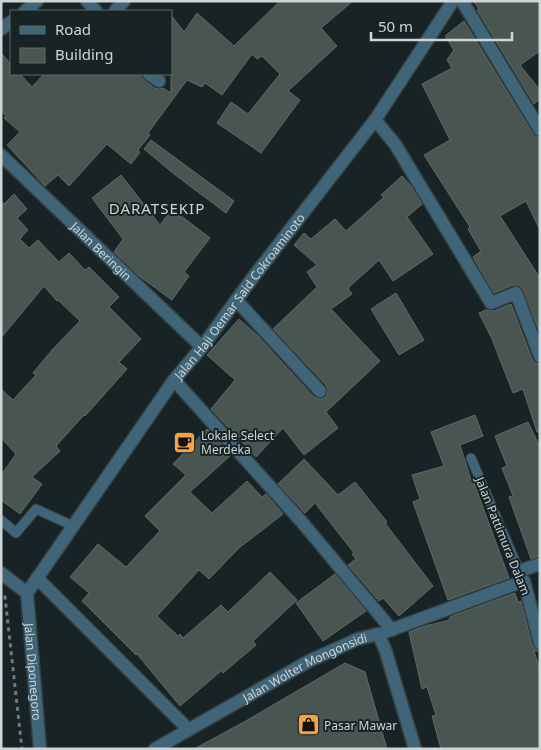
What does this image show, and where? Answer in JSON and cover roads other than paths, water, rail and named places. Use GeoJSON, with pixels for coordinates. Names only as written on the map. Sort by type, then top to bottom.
{"type":"FeatureCollection","features":[{"type":"Feature","properties":{"kind":"street"},"geometry":{"type":"LineString","coordinates":[[26,10],[37,1]]}},
{"type":"Feature","properties":{"kind":"street","name":"Jalan Haji Oemar Said Cokroaminoto"},"geometry":{"type":"LineString","coordinates":[[27,593],[174,380],[202,347],[375,120],[453,1]]}},
{"type":"Feature","properties":{"kind":"street"},"geometry":{"type":"LineString","coordinates":[[462,1],[540,130]]}},
{"type":"Feature","properties":{"kind":"street"},"geometry":{"type":"LineString","coordinates":[[375,120],[394,144],[491,303],[516,293],[540,356]]}},
{"type":"Feature","properties":{"kind":"street","name":"Jalan Beringin"},"geometry":{"type":"LineString","coordinates":[[1,155],[202,347]]}},
{"type":"Feature","properties":{"kind":"street"},"geometry":{"type":"LineString","coordinates":[[236,300],[320,391]]}},
{"type":"Feature","properties":{"kind":"street"},"geometry":{"type":"LineString","coordinates":[[174,380],[301,521],[392,630]]}},
{"type":"Feature","properties":{"kind":"street"},"geometry":{"type":"LineString","coordinates":[[378,634],[392,630],[521,576],[540,564]]}},
{"type":"Feature","properties":{"kind":"street"},"geometry":{"type":"LineString","coordinates":[[1,573],[27,593]]}},
{"type":"Feature","properties":{"kind":"street","name":"Jalan Pattimura Dalam"},"geometry":{"type":"LineString","coordinates":[[521,576],[540,643]]}},
{"type":"Feature","properties":{"kind":"street"},"geometry":{"type":"LineString","coordinates":[[37,578],[188,729]]}},
{"type":"Feature","properties":{"kind":"street","name":"Jalan Diponegoro"},"geometry":{"type":"LineString","coordinates":[[27,593],[40,749]]}},
{"type":"Feature","properties":{"kind":"street","name":"Jalan Wolter Mongonsidi"},"geometry":{"type":"LineString","coordinates":[[155,749],[309,661],[358,639],[378,634],[415,749]]}},
{"type":"Feature","properties":{"kind":"lane","name":"Jalan Pattimura Dalam"},"geometry":{"type":"LineString","coordinates":[[471,458],[521,576]]}},
{"type":"Feature","properties":{"kind":"lane"},"geometry":{"type":"LineString","coordinates":[[1,520],[16,533],[36,509],[73,526]]}},
{"type":"Feature","properties":{"kind":"place","name":"Lokale Select Merdeka"},"geometry":{"type":"Point","coordinates":[185,442]}},
{"type":"Feature","properties":{"kind":"place","name":"Pasar Mawar"},"geometry":{"type":"Point","coordinates":[308,725]}},
{"type":"Feature","properties":{"kind":"district","name":"DARATSEKIP"},"geometry":{"type":"Point","coordinates":[157,208]}}]}
